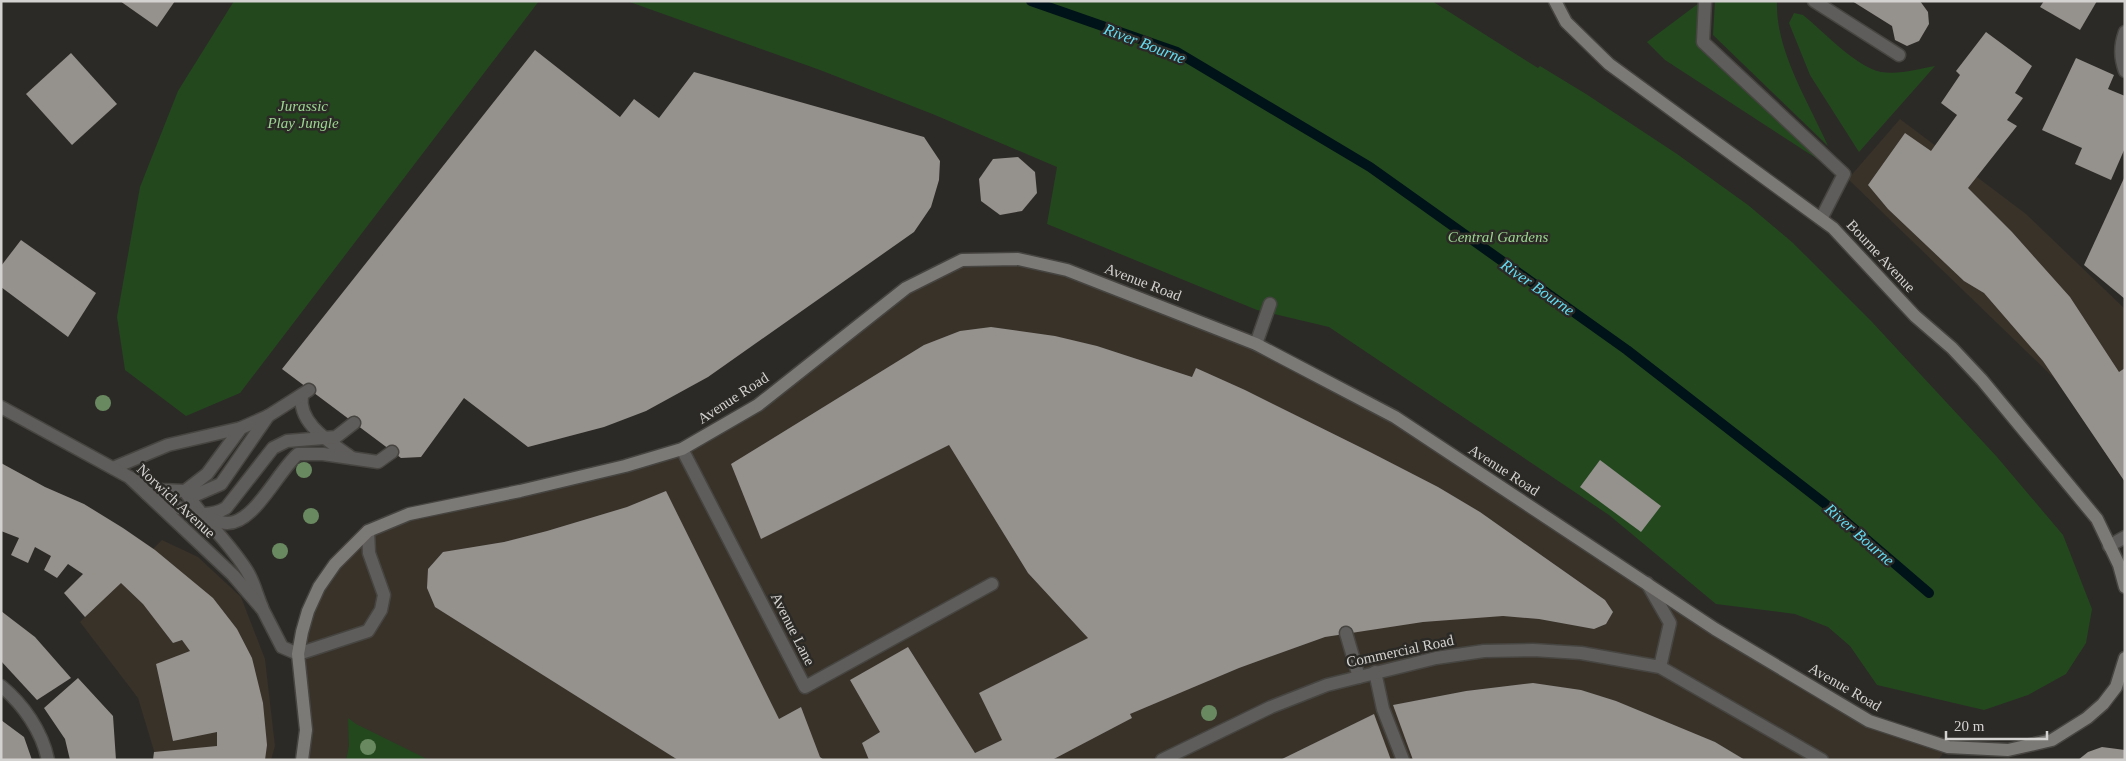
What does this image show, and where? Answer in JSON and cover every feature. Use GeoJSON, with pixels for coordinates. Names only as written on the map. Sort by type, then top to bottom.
{"type":"FeatureCollection","features":[{"type":"Feature","properties":{"kind":"street","name":"Bourne Avenue"},"geometry":{"type":"LineString","coordinates":[[1555,1],[1566,22],[1609,64],[1833,228],[1916,316],[1952,348],[1982,380],[2097,519],[2119,565],[2125,587]]}},
{"type":"Feature","properties":{"kind":"street"},"geometry":{"type":"LineString","coordinates":[[1705,1],[1703,42],[1844,174],[1821,219]]}},
{"type":"Feature","properties":{"kind":"street"},"geometry":{"type":"LineString","coordinates":[[1814,1],[1899,55]]}},
{"type":"Feature","properties":{"kind":"street"},"geometry":{"type":"LineString","coordinates":[[2125,32],[2121,42],[2121,59],[2125,71]]}},
{"type":"Feature","properties":{"kind":"street","name":"Avenue Road"},"geometry":{"type":"LineString","coordinates":[[302,760],[306,730],[298,654],[308,611],[320,587],[335,564],[368,531],[410,514],[625,466],[682,449],[758,405],[906,288],[962,260],[1018,259],[1068,270],[1256,344],[1395,417],[1715,629],[1869,721],[1948,747],[2008,750],[2052,740],[2087,718],[2103,704],[2116,687],[2125,658]]}},
{"type":"Feature","properties":{"kind":"street"},"geometry":{"type":"LineString","coordinates":[[1256,344],[1270,304]]}},
{"type":"Feature","properties":{"kind":"street"},"geometry":{"type":"LineString","coordinates":[[113,468],[168,445],[240,428],[268,416],[306,392],[300,404],[302,412],[324,437],[354,460]]}},
{"type":"Feature","properties":{"kind":"street","name":"Norwich Avenue"},"geometry":{"type":"LineString","coordinates":[[1,407],[129,477],[233,575],[263,610],[282,647],[298,654]]}},
{"type":"Feature","properties":{"kind":"street"},"geometry":{"type":"LineString","coordinates":[[129,477],[161,490],[185,491],[198,494],[220,484],[268,416]]}},
{"type":"Feature","properties":{"kind":"street"},"geometry":{"type":"LineString","coordinates":[[200,516],[216,514],[226,508],[273,448],[287,442],[336,437],[354,424]]}},
{"type":"Feature","properties":{"kind":"street"},"geometry":{"type":"LineString","coordinates":[[185,491],[207,474],[240,428]]}},
{"type":"Feature","properties":{"kind":"street","name":"Avenue Lane"},"geometry":{"type":"LineString","coordinates":[[682,449],[804,687],[992,584]]}},
{"type":"Feature","properties":{"kind":"street"},"geometry":{"type":"LineString","coordinates":[[145,493],[200,516],[228,523],[244,519],[288,463],[298,454],[323,454],[378,462],[392,452]]}},
{"type":"Feature","properties":{"kind":"street"},"geometry":{"type":"LineString","coordinates":[[185,491],[200,516],[225,541],[248,573],[263,610]]}},
{"type":"Feature","properties":{"kind":"street"},"geometry":{"type":"LineString","coordinates":[[298,654],[368,630],[381,610],[384,595],[369,553],[368,531]]}},
{"type":"Feature","properties":{"kind":"street"},"geometry":{"type":"LineString","coordinates":[[2110,546],[2125,536]]}},
{"type":"Feature","properties":{"kind":"street"},"geometry":{"type":"LineString","coordinates":[[1647,583],[1670,623],[1660,667]]}},
{"type":"Feature","properties":{"kind":"street"},"geometry":{"type":"LineString","coordinates":[[1346,633],[1359,677]]}},
{"type":"Feature","properties":{"kind":"street","name":"Commercial Road"},"geometry":{"type":"LineString","coordinates":[[1162,760],[1271,706],[1327,685],[1436,658],[1484,651],[1532,650],[1581,653],[1660,667],[1822,760]]}},
{"type":"Feature","properties":{"kind":"street"},"geometry":{"type":"LineString","coordinates":[[1375,672],[1383,709],[1403,760]]}},
{"type":"Feature","properties":{"kind":"street"},"geometry":{"type":"LineString","coordinates":[[1,686],[13,696],[32,721],[46,749],[48,760]]}},
{"type":"Feature","properties":{"kind":"shaded area"},"geometry":{"type":"Polygon","coordinates":[[[1900,119],[2026,214],[2125,309],[2125,482],[2057,381],[1848,179],[1900,119]]]}},
{"type":"Feature","properties":{"kind":"shaded area"},"geometry":{"type":"Polygon","coordinates":[[[1018,259],[1256,344],[1395,417],[1869,721],[1948,747],[1938,760],[302,760],[298,654],[319,587],[368,531],[682,449],[758,405],[830,348],[950,265],[1018,259]]]}},
{"type":"Feature","properties":{"kind":"shaded area"},"geometry":{"type":"Polygon","coordinates":[[[162,540],[198,557],[241,597],[265,659],[275,746],[271,760],[153,760],[154,751],[138,698],[80,622],[162,540]]]}},
{"type":"Feature","properties":{"kind":"green space","name":"Jurassic Play Jungle"},"geometry":{"type":"Polygon","coordinates":[[[234,1],[539,1],[240,393],[186,416],[125,370],[117,317],[140,187],[178,91],[234,1]]]}},
{"type":"Feature","properties":{"kind":"green space","name":"Central Gardens"},"geometry":{"type":"Polygon","coordinates":[[[627,1],[1432,1],[1538,68],[1540,66],[1586,94],[1677,154],[1748,205],[1793,243],[1872,322],[1997,457],[2063,535],[2092,609],[2086,643],[2066,674],[2028,695],[1984,710],[1877,685],[1850,646],[1828,627],[1795,614],[1716,604],[1609,515],[1329,327],[1257,310],[1047,224],[1057,167],[935,115],[820,70],[627,1]]]}},
{"type":"Feature","properties":{"kind":"green space"},"geometry":{"type":"Polygon","coordinates":[[[1715,1],[1777,1],[1781,38],[1787,57],[1828,146],[1713,35],[1715,1]]]}},
{"type":"Feature","properties":{"kind":"green space"},"geometry":{"type":"Polygon","coordinates":[[[1699,3],[1696,44],[1819,160],[1665,60],[1647,42],[1699,3]]]}},
{"type":"Feature","properties":{"kind":"green space"},"geometry":{"type":"Polygon","coordinates":[[[1794,13],[1803,15],[1840,48],[1871,69],[1895,73],[1935,66],[1859,152],[1810,75],[1789,23],[1794,13]]]}},
{"type":"Feature","properties":{"kind":"green space"},"geometry":{"type":"Polygon","coordinates":[[[348,718],[356,724],[429,760],[346,760],[349,746],[348,718]]]}},
{"type":"Feature","properties":{"kind":"building"},"geometry":{"type":"Polygon","coordinates":[[[120,1],[175,1],[157,27],[120,1]]]}},
{"type":"Feature","properties":{"kind":"building"},"geometry":{"type":"Polygon","coordinates":[[[1852,1],[1920,1],[1928,12],[1929,24],[1919,41],[1907,46],[1895,40],[1892,26],[1852,1]]]}},
{"type":"Feature","properties":{"kind":"building"},"geometry":{"type":"Polygon","coordinates":[[[2044,1],[2097,1],[2080,30],[2040,7],[2044,1]]]}},
{"type":"Feature","properties":{"kind":"building"},"geometry":{"type":"Polygon","coordinates":[[[1986,32],[2032,66],[2015,93],[2023,98],[2007,120],[2017,126],[1968,188],[2012,232],[2070,297],[2119,372],[2125,368],[2125,482],[2043,361],[1984,293],[1964,281],[1888,209],[1868,185],[1905,133],[1931,151],[1957,115],[1941,103],[1960,75],[1956,71],[1986,32]]]}},
{"type":"Feature","properties":{"kind":"building"},"geometry":{"type":"Polygon","coordinates":[[[535,50],[620,117],[634,99],[659,118],[694,72],[924,137],[940,161],[939,180],[931,207],[914,232],[708,377],[646,411],[604,427],[528,447],[464,398],[421,457],[401,458],[282,369],[535,50]]]}},
{"type":"Feature","properties":{"kind":"building"},"geometry":{"type":"Polygon","coordinates":[[[71,53],[117,104],[72,145],[26,94],[71,53]]]}},
{"type":"Feature","properties":{"kind":"building"},"geometry":{"type":"Polygon","coordinates":[[[2076,58],[2114,75],[2108,89],[2125,96],[2125,148],[2111,180],[2075,164],[2082,148],[2042,130],[2076,58]]]}},
{"type":"Feature","properties":{"kind":"building"},"geometry":{"type":"Polygon","coordinates":[[[1018,157],[1035,172],[1037,193],[1022,211],[1000,215],[981,201],[979,179],[993,159],[1018,157]]]}},
{"type":"Feature","properties":{"kind":"building"},"geometry":{"type":"Polygon","coordinates":[[[2125,176],[2125,299],[2084,265],[2125,176]]]}},
{"type":"Feature","properties":{"kind":"building"},"geometry":{"type":"Polygon","coordinates":[[[21,240],[96,293],[68,337],[1,287],[1,266],[21,240]]]}},
{"type":"Feature","properties":{"kind":"building"},"geometry":{"type":"Polygon","coordinates":[[[991,327],[1055,336],[1097,346],[1192,377],[1196,368],[1245,390],[1438,487],[1480,512],[1605,600],[1613,612],[1606,624],[1594,629],[1539,619],[1503,616],[1423,622],[1325,637],[1239,668],[1130,714],[1132,718],[1052,760],[869,760],[862,743],[880,732],[850,680],[908,647],[975,753],[1002,740],[979,693],[1088,638],[1028,573],[949,445],[761,539],[731,464],[924,345],[960,331],[991,327]]]}},
{"type":"Feature","properties":{"kind":"building"},"geometry":{"type":"Polygon","coordinates":[[[1600,460],[1661,506],[1641,532],[1580,487],[1600,460]]]}},
{"type":"Feature","properties":{"kind":"building"},"geometry":{"type":"Polygon","coordinates":[[[1,463],[45,487],[84,504],[123,528],[155,550],[213,598],[237,629],[252,658],[263,703],[267,745],[265,760],[153,760],[154,752],[217,746],[217,732],[173,741],[156,664],[190,651],[182,640],[173,643],[143,604],[121,583],[85,617],[64,593],[83,574],[68,564],[57,578],[44,570],[51,556],[35,547],[28,563],[11,555],[19,538],[1,531],[1,463]]]}},
{"type":"Feature","properties":{"kind":"building"},"geometry":{"type":"Polygon","coordinates":[[[666,491],[779,719],[801,707],[820,757],[824,760],[678,760],[435,607],[427,588],[428,569],[443,552],[504,542],[547,531],[627,507],[666,491]]]}},
{"type":"Feature","properties":{"kind":"building"},"geometry":{"type":"Polygon","coordinates":[[[1,611],[35,637],[71,678],[37,700],[1,661],[1,611]]]}},
{"type":"Feature","properties":{"kind":"building"},"geometry":{"type":"Polygon","coordinates":[[[78,678],[113,716],[116,760],[70,760],[65,739],[44,708],[78,678]]]}},
{"type":"Feature","properties":{"kind":"building"},"geometry":{"type":"Polygon","coordinates":[[[1533,683],[1581,690],[1616,701],[1715,742],[1745,760],[1413,760],[1393,705],[1466,691],[1533,683]]]}},
{"type":"Feature","properties":{"kind":"building"},"geometry":{"type":"Polygon","coordinates":[[[1374,714],[1391,760],[1280,760],[1374,714]]]}},
{"type":"Feature","properties":{"kind":"building"},"geometry":{"type":"Polygon","coordinates":[[[1,720],[24,737],[32,760],[1,760],[1,720]]]}},
{"type":"Feature","properties":{"kind":"building"},"geometry":{"type":"Polygon","coordinates":[[[2102,747],[2125,750],[2125,760],[2078,760],[2088,752],[2102,747]]]}},
{"type":"Feature","properties":{"kind":"waterway","name":"River Bourne"},"geometry":{"type":"LineString","coordinates":[[1031,1],[1177,52],[1370,167],[1627,350],[1824,503],[1929,593]]}}]}
